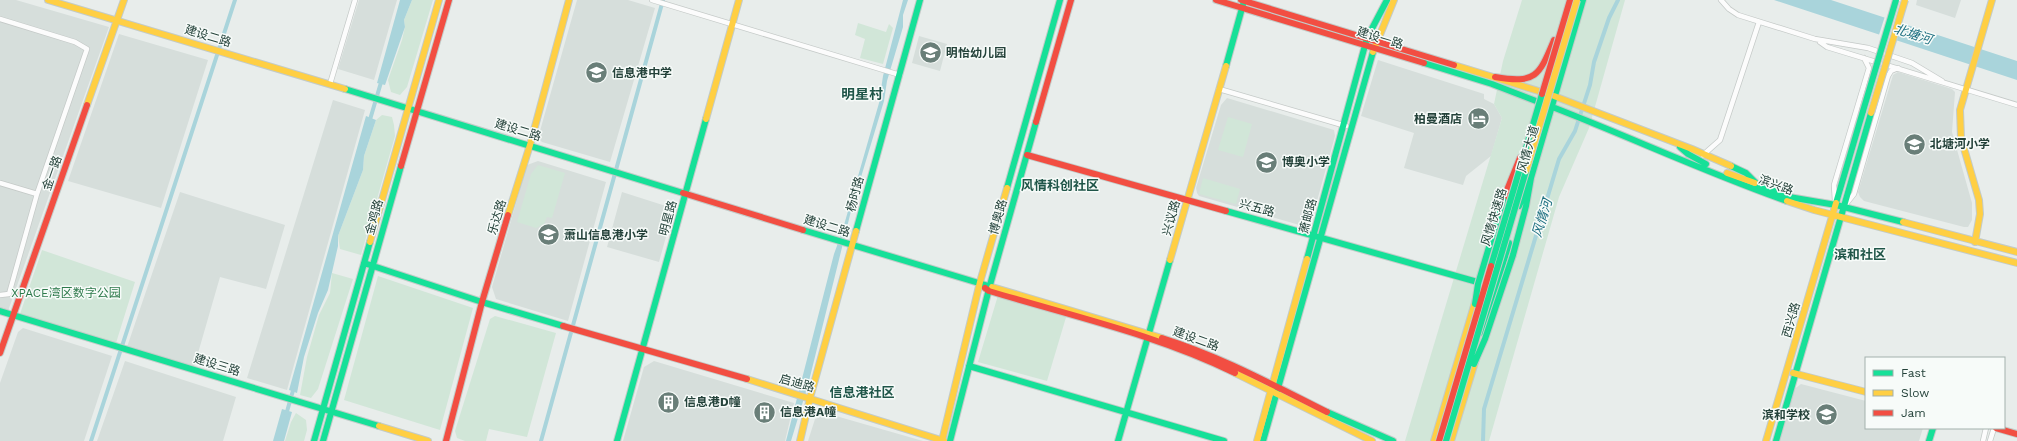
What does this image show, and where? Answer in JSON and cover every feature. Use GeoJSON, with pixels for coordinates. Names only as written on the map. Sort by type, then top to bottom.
{"type":"FeatureCollection","features":[{"type":"Feature","properties":{"kind":"main road","name":"建设二路"},"geometry":{"type":"LineString","coordinates":[[48,0],[219,50],[838,241],[980,282]]}},
{"type":"Feature","properties":{"kind":"main road","name":"金一路"},"geometry":{"type":"LineString","coordinates":[[0,353],[124,0]]}},
{"type":"Feature","properties":{"kind":"main road","name":"金鸡路"},"geometry":{"type":"LineString","coordinates":[[314,441],[407,108],[439,0]]}},
{"type":"Feature","properties":{"kind":"main road","name":"金鸡路"},"geometry":{"type":"LineString","coordinates":[[322,441],[371,266],[449,0]]}},
{"type":"Feature","properties":{"kind":"main road","name":"乐达路"},"geometry":{"type":"LineString","coordinates":[[446,441],[482,302],[530,145],[569,0]]}},
{"type":"Feature","properties":{"kind":"main road","name":"明星路"},"geometry":{"type":"LineString","coordinates":[[617,441],[644,348],[739,0]]}},
{"type":"Feature","properties":{"kind":"main road","name":"杨时路"},"geometry":{"type":"LineString","coordinates":[[800,441],[808,397],[920,0]]}},
{"type":"Feature","properties":{"kind":"main road","name":"博奥路"},"geometry":{"type":"LineString","coordinates":[[943,441],[980,282],[1060,0]]}},
{"type":"Feature","properties":{"kind":"main road","name":"博奥路"},"geometry":{"type":"LineString","coordinates":[[950,441],[990,288],[1071,0]]}},
{"type":"Feature","properties":{"kind":"main road","name":"建设一路"},"geometry":{"type":"LineString","coordinates":[[1216,0],[1492,84],[1536,101]]}},
{"type":"Feature","properties":{"kind":"main road","name":"建设一路"},"geometry":{"type":"LineString","coordinates":[[1243,0],[1554,96]]}},
{"type":"Feature","properties":{"kind":"main road","name":"兴议路"},"geometry":{"type":"LineString","coordinates":[[1118,441],[1219,90],[1243,0]]}},
{"type":"Feature","properties":{"kind":"main road"},"geometry":{"type":"LineString","coordinates":[[1347,126],[1376,41],[1395,0]]}},
{"type":"Feature","properties":{"kind":"main road","name":"风情大道"},"geometry":{"type":"LineString","coordinates":[[1434,441],[1481,282],[1520,158],[1566,0]]}},
{"type":"Feature","properties":{"kind":"main road","name":"风情快速路"},"geometry":{"type":"LineString","coordinates":[[1438,441],[1570,0]]}},
{"type":"Feature","properties":{"kind":"main road","name":"风情快速路"},"geometry":{"type":"LineString","coordinates":[[1446,441],[1577,0]]}},
{"type":"Feature","properties":{"kind":"main road","name":"风情大道"},"geometry":{"type":"LineString","coordinates":[[1451,441],[1521,202],[1531,178],[1583,0]]}},
{"type":"Feature","properties":{"kind":"main road","name":"西兴路"},"geometry":{"type":"LineString","coordinates":[[1766,441],[1896,0]]}},
{"type":"Feature","properties":{"kind":"main road","name":"西兴路"},"geometry":{"type":"LineString","coordinates":[[1776,441],[1843,207],[1905,0]]}},
{"type":"Feature","properties":{"kind":"main road"},"geometry":{"type":"LineString","coordinates":[[1976,242],[1980,214],[1979,200],[1960,132],[1960,110],[1970,68],[1992,0]]}},
{"type":"Feature","properties":{"kind":"main road"},"geometry":{"type":"LineString","coordinates":[[1257,441],[1274,389],[1347,126],[1367,38],[1386,1]]}},
{"type":"Feature","properties":{"kind":"main road"},"geometry":{"type":"LineString","coordinates":[[1495,77],[1524,81],[1539,73],[1554,40]]}},
{"type":"Feature","properties":{"kind":"main road","name":"滨兴路"},"geometry":{"type":"LineString","coordinates":[[1554,96],[1676,143],[1746,173],[1757,184],[1789,197],[1836,205],[2017,252]]}},
{"type":"Feature","properties":{"kind":"main road","name":"滨兴路"},"geometry":{"type":"LineString","coordinates":[[1536,101],[1590,121],[1753,189],[1814,210],[2017,263]]}},
{"type":"Feature","properties":{"kind":"main road"},"geometry":{"type":"LineString","coordinates":[[1676,143],[1698,161],[1757,184]]}},
{"type":"Feature","properties":{"kind":"main road","name":"兴五路"},"geometry":{"type":"LineString","coordinates":[[1027,155],[1481,282]]}},
{"type":"Feature","properties":{"kind":"main road"},"geometry":{"type":"LineString","coordinates":[[1470,336],[1478,284],[1503,200],[1520,158]]}},
{"type":"Feature","properties":{"kind":"main road"},"geometry":{"type":"LineString","coordinates":[[1462,390],[1485,339],[1513,255],[1526,206],[1531,178]]}},
{"type":"Feature","properties":{"kind":"main road","name":"启迪路"},"geometry":{"type":"LineString","coordinates":[[364,264],[482,302],[808,397],[943,441]]}},
{"type":"Feature","properties":{"kind":"main road"},"geometry":{"type":"LineString","coordinates":[[980,282],[990,288]]}},
{"type":"Feature","properties":{"kind":"main road","name":"建设二路"},"geometry":{"type":"LineString","coordinates":[[990,288],[1147,336],[1206,359],[1393,441]]}},
{"type":"Feature","properties":{"kind":"main road","name":"建设三路"},"geometry":{"type":"LineString","coordinates":[[0,311],[428,441]]}},
{"type":"Feature","properties":{"kind":"main road"},"geometry":{"type":"LineString","coordinates":[[969,366],[1224,441]]}},
{"type":"Feature","properties":{"kind":"main road"},"geometry":{"type":"LineString","coordinates":[[1787,372],[1865,392]]}},
{"type":"Feature","properties":{"kind":"main road","name":"建设二路"},"geometry":{"type":"LineString","coordinates":[[1274,389],[1372,441]]}},
{"type":"Feature","properties":{"kind":"main road"},"geometry":{"type":"LineString","coordinates":[[1263,441],[1274,389]]}},
{"type":"Feature","properties":{"kind":"main road"},"geometry":{"type":"LineString","coordinates":[[1930,441],[1933,429]]}},
{"type":"Feature","properties":{"kind":"main road"},"geometry":{"type":"LineString","coordinates":[[1999,429],[2017,434]]}},
{"type":"Feature","properties":{"kind":"street"},"geometry":{"type":"LineString","coordinates":[[330,84],[355,0]]}},
{"type":"Feature","properties":{"kind":"street"},"geometry":{"type":"LineString","coordinates":[[652,0],[900,75]]}},
{"type":"Feature","properties":{"kind":"street"},"geometry":{"type":"LineString","coordinates":[[1721,0],[1729,9],[1738,15],[1815,39],[1868,48],[1912,63],[1942,81]]}},
{"type":"Feature","properties":{"kind":"street"},"geometry":{"type":"LineString","coordinates":[[0,19],[75,42],[87,49],[37,194],[9,294],[0,295]]}},
{"type":"Feature","properties":{"kind":"street"},"geometry":{"type":"LineString","coordinates":[[1703,155],[1720,140],[1759,22]]}},
{"type":"Feature","properties":{"kind":"street"},"geometry":{"type":"LineString","coordinates":[[1815,39],[1827,47],[2017,105]]}},
{"type":"Feature","properties":{"kind":"street","name":"西兴路"},"geometry":{"type":"LineString","coordinates":[[1836,205],[1834,185],[1869,68],[1864,58]]}},
{"type":"Feature","properties":{"kind":"street","name":"西兴路"},"geometry":{"type":"LineString","coordinates":[[1843,207],[1854,194],[1888,76],[1891,72],[1898,68]]}},
{"type":"Feature","properties":{"kind":"street"},"geometry":{"type":"LineString","coordinates":[[1219,90],[1347,126]]}},
{"type":"Feature","properties":{"kind":"street"},"geometry":{"type":"LineString","coordinates":[[0,183],[37,194]]}},
{"type":"Feature","properties":{"kind":"street"},"geometry":{"type":"LineString","coordinates":[[1983,441],[1986,429]]}},
{"type":"Feature","properties":{"kind":"street"},"geometry":{"type":"LineString","coordinates":[[1990,441],[1995,429]]}},
{"type":"Feature","properties":{"kind":"shaded area"},"geometry":{"type":"Polygon","coordinates":[[[0,0],[16,0],[109,27],[8,311],[0,308],[0,0]]]}},
{"type":"Feature","properties":{"kind":"shaded area"},"geometry":{"type":"Polygon","coordinates":[[[359,0],[397,0],[374,80],[338,69],[359,0]]]}},
{"type":"Feature","properties":{"kind":"shaded area","name":"信息港中学"},"geometry":{"type":"Polygon","coordinates":[[[577,0],[628,0],[655,8],[610,162],[542,142],[538,138],[577,0]]]}},
{"type":"Feature","properties":{"kind":"shaded area"},"geometry":{"type":"Polygon","coordinates":[[[1917,0],[1961,0],[1955,18],[1916,5],[1917,0]]]}},
{"type":"Feature","properties":{"kind":"shaded area"},"geometry":{"type":"Polygon","coordinates":[[[119,34],[208,60],[161,208],[68,181],[119,34]]]}},
{"type":"Feature","properties":{"kind":"shaded area","name":"明怡幼儿园"},"geometry":{"type":"Polygon","coordinates":[[[919,36],[947,44],[940,71],[912,63],[919,36]]]}},
{"type":"Feature","properties":{"kind":"shaded area"},"geometry":{"type":"Polygon","coordinates":[[[1378,60],[1484,94],[1484,99],[1494,104],[1502,118],[1491,156],[1466,176],[1463,185],[1404,168],[1414,133],[1361,116],[1378,60]]]}},
{"type":"Feature","properties":{"kind":"shaded area","name":"北塘河小学"},"geometry":{"type":"Polygon","coordinates":[[[1898,72],[1952,89],[1955,92],[1952,132],[1972,203],[1972,220],[1968,227],[1864,201],[1860,197],[1858,192],[1893,75],[1898,72]]]}},
{"type":"Feature","properties":{"kind":"shaded area","name":"博奥小学"},"geometry":{"type":"Polygon","coordinates":[[[1227,98],[1334,130],[1335,136],[1312,219],[1307,225],[1303,226],[1199,196],[1197,193],[1196,188],[1221,105],[1227,98]]]}},
{"type":"Feature","properties":{"kind":"shaded area"},"geometry":{"type":"Polygon","coordinates":[[[333,100],[365,110],[287,390],[247,378],[333,100]]]}},
{"type":"Feature","properties":{"kind":"shaded area","name":"萧山信息港小学"},"geometry":{"type":"Polygon","coordinates":[[[538,161],[606,182],[568,321],[496,299],[492,287],[527,165],[538,161]]]}},
{"type":"Feature","properties":{"kind":"shaded area"},"geometry":{"type":"Polygon","coordinates":[[[180,192],[285,225],[266,289],[220,277],[194,367],[127,347],[180,192]]]}},
{"type":"Feature","properties":{"kind":"shaded area"},"geometry":{"type":"Polygon","coordinates":[[[622,192],[669,207],[672,215],[659,262],[607,247],[622,192]]]}},
{"type":"Feature","properties":{"kind":"shaded area"},"geometry":{"type":"Polygon","coordinates":[[[23,328],[112,356],[84,441],[0,441],[0,383],[18,332],[23,328]]]}},
{"type":"Feature","properties":{"kind":"shaded area"},"geometry":{"type":"Polygon","coordinates":[[[125,361],[236,397],[223,441],[97,441],[125,361]]]}},
{"type":"Feature","properties":{"kind":"shaded area"},"geometry":{"type":"Polygon","coordinates":[[[654,361],[794,403],[785,441],[623,441],[644,367],[654,361]]]}},
{"type":"Feature","properties":{"kind":"shaded area","name":"滨和学校"},"geometry":{"type":"Polygon","coordinates":[[[1801,384],[1865,401],[1865,429],[1923,429],[1919,441],[1778,441],[1793,390],[1801,384]]]}},
{"type":"Feature","properties":{"kind":"shaded area"},"geometry":{"type":"Polygon","coordinates":[[[829,414],[923,441],[808,441],[815,419],[829,414]]]}},
{"type":"Feature","properties":{"kind":"green space"},"geometry":{"type":"Polygon","coordinates":[[[412,0],[433,0],[407,87],[400,95],[391,92],[388,80],[402,40],[405,27],[404,20],[412,0]]]}},
{"type":"Feature","properties":{"kind":"green space"},"geometry":{"type":"Polygon","coordinates":[[[1522,0],[1625,0],[1589,128],[1559,197],[1489,441],[1405,441],[1502,118],[1494,104],[1503,61],[1522,0]]]}},
{"type":"Feature","properties":{"kind":"green space"},"geometry":{"type":"Polygon","coordinates":[[[858,23],[886,32],[889,24],[893,28],[883,64],[860,58],[865,39],[855,35],[858,23]]]}},
{"type":"Feature","properties":{"kind":"green space"},"geometry":{"type":"Polygon","coordinates":[[[382,115],[392,117],[395,136],[361,255],[340,249],[338,236],[363,170],[364,156],[376,120],[382,115]]]}},
{"type":"Feature","properties":{"kind":"green space"},"geometry":{"type":"Polygon","coordinates":[[[1228,117],[1252,124],[1243,157],[1218,150],[1228,117]]]}},
{"type":"Feature","properties":{"kind":"green space"},"geometry":{"type":"Polygon","coordinates":[[[538,165],[565,173],[552,218],[547,217],[544,224],[536,228],[517,222],[531,174],[538,165]]]}},
{"type":"Feature","properties":{"kind":"green space"},"geometry":{"type":"Polygon","coordinates":[[[1203,178],[1240,189],[1236,204],[1199,194],[1203,178]]]}},
{"type":"Feature","properties":{"kind":"green space","name":"XPACE湾区数字公园"},"geometry":{"type":"Polygon","coordinates":[[[42,250],[135,282],[116,343],[20,314],[42,250]]]}},
{"type":"Feature","properties":{"kind":"green space"},"geometry":{"type":"Polygon","coordinates":[[[332,273],[353,279],[318,389],[311,398],[300,395],[307,357],[319,315],[330,293],[332,273]]]}},
{"type":"Feature","properties":{"kind":"green space"},"geometry":{"type":"Polygon","coordinates":[[[378,276],[473,308],[440,430],[344,400],[378,276]]]}},
{"type":"Feature","properties":{"kind":"green space"},"geometry":{"type":"Polygon","coordinates":[[[999,292],[1067,314],[1047,381],[978,362],[999,292]]]}},
{"type":"Feature","properties":{"kind":"green space"},"geometry":{"type":"Polygon","coordinates":[[[495,316],[556,333],[527,437],[489,429],[486,441],[465,441],[457,438],[455,431],[490,319],[495,316]]]}},
{"type":"Feature","properties":{"kind":"green space"},"geometry":{"type":"Polygon","coordinates":[[[296,413],[306,420],[307,430],[304,441],[285,441],[291,422],[296,413]]]}},
{"type":"Feature","properties":{"kind":"water"},"geometry":{"type":"Polygon","coordinates":[[[400,0],[412,0],[404,20],[405,27],[385,85],[377,83],[400,0]]]}},
{"type":"Feature","properties":{"kind":"water"},"geometry":{"type":"Polygon","coordinates":[[[903,0],[908,0],[903,15],[903,27],[887,81],[884,101],[852,207],[808,385],[791,441],[786,441],[834,254],[842,232],[879,103],[883,76],[903,0]]]}},
{"type":"Feature","properties":{"kind":"water","name":"北塘河"},"geometry":{"type":"Polygon","coordinates":[[[1774,0],[1831,0],[2017,61],[2017,80],[1774,0]]]}},
{"type":"Feature","properties":{"kind":"water"},"geometry":{"type":"Polygon","coordinates":[[[366,116],[376,120],[364,156],[363,170],[338,236],[338,246],[328,290],[318,313],[304,357],[297,393],[289,390],[366,116]]]}},
{"type":"Feature","properties":{"kind":"water"},"geometry":{"type":"Polygon","coordinates":[[[282,409],[292,412],[284,441],[273,441],[282,409]]]}},
{"type":"Feature","properties":{"kind":"pier"},"geometry":{"type":"Polygon","coordinates":[[[1885,16],[1903,22],[1896,43],[1878,38],[1885,16]]]}},
{"type":"Feature","properties":{"kind":"waterway"},"geometry":{"type":"LineString","coordinates":[[91,441],[235,0]]}},
{"type":"Feature","properties":{"kind":"waterway"},"geometry":{"type":"LineString","coordinates":[[541,441],[663,0]]}},
{"type":"Feature","properties":{"kind":"waterway","name":"风情河"},"geometry":{"type":"LineString","coordinates":[[1483,441],[1484,409],[1559,159],[1575,131],[1590,85],[1594,62],[1609,18],[1618,0]]}},
{"type":"Feature","properties":{"kind":"waterway"},"geometry":{"type":"LineString","coordinates":[[369,123],[382,79]]}},
{"type":"Feature","properties":{"kind":"waterway"},"geometry":{"type":"LineString","coordinates":[[286,415],[294,387]]}},
{"type":"Feature","properties":{"kind":"traffic: fast"},"geometry":{"type":"LineString","coordinates":[[856,231],[920,0]]}},
{"type":"Feature","properties":{"kind":"traffic: fast"},"geometry":{"type":"LineString","coordinates":[[1007,188],[1060,0]]}},
{"type":"Feature","properties":{"kind":"traffic: fast"},"geometry":{"type":"LineString","coordinates":[[1307,259],[1367,38],[1387,0]]}},
{"type":"Feature","properties":{"kind":"traffic: fast"},"geometry":{"type":"LineString","coordinates":[[1519,206],[1531,178],[1583,0]]}},
{"type":"Feature","properties":{"kind":"traffic: fast"},"geometry":{"type":"LineString","coordinates":[[1863,111],[1896,0]]}},
{"type":"Feature","properties":{"kind":"traffic: fast"},"geometry":{"type":"LineString","coordinates":[[1226,66],[1244,1]]}},
{"type":"Feature","properties":{"kind":"traffic: fast"},"geometry":{"type":"LineString","coordinates":[[1263,441],[1373,52]]}},
{"type":"Feature","properties":{"kind":"traffic: fast"},"geometry":{"type":"LineString","coordinates":[[1424,63],[1492,84],[1536,101]]}},
{"type":"Feature","properties":{"kind":"traffic: fast"},"geometry":{"type":"LineString","coordinates":[[345,89],[683,193]]}},
{"type":"Feature","properties":{"kind":"traffic: fast"},"geometry":{"type":"LineString","coordinates":[[1491,266],[1542,94]]}},
{"type":"Feature","properties":{"kind":"traffic: fast"},"geometry":{"type":"LineString","coordinates":[[1542,103],[1725,178],[1787,201]]}},
{"type":"Feature","properties":{"kind":"traffic: fast"},"geometry":{"type":"LineString","coordinates":[[1836,203],[1863,111]]}},
{"type":"Feature","properties":{"kind":"traffic: fast"},"geometry":{"type":"LineString","coordinates":[[1776,441],[1871,113]]}},
{"type":"Feature","properties":{"kind":"traffic: fast"},"geometry":{"type":"LineString","coordinates":[[617,441],[706,119]]}},
{"type":"Feature","properties":{"kind":"traffic: fast"},"geometry":{"type":"LineString","coordinates":[[950,441],[990,285],[1036,122]]}},
{"type":"Feature","properties":{"kind":"traffic: fast"},"geometry":{"type":"LineString","coordinates":[[1680,147],[1688,154],[1706,164]]}},
{"type":"Feature","properties":{"kind":"traffic: fast"},"geometry":{"type":"LineString","coordinates":[[323,441],[401,166]]}},
{"type":"Feature","properties":{"kind":"traffic: fast"},"geometry":{"type":"LineString","coordinates":[[1731,166],[1746,173],[1757,184],[1789,197],[1836,205],[1903,222]]}},
{"type":"Feature","properties":{"kind":"traffic: fast"},"geometry":{"type":"LineString","coordinates":[[1446,441],[1526,171]]}},
{"type":"Feature","properties":{"kind":"traffic: fast"},"geometry":{"type":"LineString","coordinates":[[1513,255],[1526,206],[1531,178]]}},
{"type":"Feature","properties":{"kind":"traffic: fast"},"geometry":{"type":"LineString","coordinates":[[1475,304],[1478,284],[1503,200]]}},
{"type":"Feature","properties":{"kind":"traffic: fast"},"geometry":{"type":"LineString","coordinates":[[1226,211],[1481,283]]}},
{"type":"Feature","properties":{"kind":"traffic: fast"},"geometry":{"type":"LineString","coordinates":[[803,230],[992,287]]}},
{"type":"Feature","properties":{"kind":"traffic: fast"},"geometry":{"type":"LineString","coordinates":[[314,441],[370,242]]}},
{"type":"Feature","properties":{"kind":"traffic: fast"},"geometry":{"type":"LineString","coordinates":[[1483,333],[1509,243]]}},
{"type":"Feature","properties":{"kind":"traffic: fast"},"geometry":{"type":"LineString","coordinates":[[1474,364],[1485,339],[1513,255]]}},
{"type":"Feature","properties":{"kind":"traffic: fast"},"geometry":{"type":"LineString","coordinates":[[1118,441],[1170,260]]}},
{"type":"Feature","properties":{"kind":"traffic: fast"},"geometry":{"type":"LineString","coordinates":[[364,263],[482,302],[563,326]]}},
{"type":"Feature","properties":{"kind":"traffic: fast"},"geometry":{"type":"LineString","coordinates":[[0,311],[379,426]]}},
{"type":"Feature","properties":{"kind":"traffic: fast"},"geometry":{"type":"LineString","coordinates":[[969,366],[1224,441]]}},
{"type":"Feature","properties":{"kind":"traffic: fast"},"geometry":{"type":"LineString","coordinates":[[1327,412],[1393,441]]}},
{"type":"Feature","properties":{"kind":"traffic: fast"},"geometry":{"type":"LineString","coordinates":[[1929,441],[1933,429]]}},
{"type":"Feature","properties":{"kind":"traffic: slow"},"geometry":{"type":"LineString","coordinates":[[48,0],[345,89]]}},
{"type":"Feature","properties":{"kind":"traffic: slow"},"geometry":{"type":"LineString","coordinates":[[87,105],[124,0]]}},
{"type":"Feature","properties":{"kind":"traffic: slow"},"geometry":{"type":"LineString","coordinates":[[370,242],[439,0]]}},
{"type":"Feature","properties":{"kind":"traffic: slow"},"geometry":{"type":"LineString","coordinates":[[508,215],[530,145],[569,0]]}},
{"type":"Feature","properties":{"kind":"traffic: slow"},"geometry":{"type":"LineString","coordinates":[[706,119],[739,0]]}},
{"type":"Feature","properties":{"kind":"traffic: slow"},"geometry":{"type":"LineString","coordinates":[[1373,52],[1394,0]]}},
{"type":"Feature","properties":{"kind":"traffic: slow"},"geometry":{"type":"LineString","coordinates":[[1526,171],[1577,0]]}},
{"type":"Feature","properties":{"kind":"traffic: slow"},"geometry":{"type":"LineString","coordinates":[[1871,113],[1905,0]]}},
{"type":"Feature","properties":{"kind":"traffic: slow"},"geometry":{"type":"LineString","coordinates":[[1975,242],[1980,214],[1979,200],[1961,138],[1960,110],[1992,0]]}},
{"type":"Feature","properties":{"kind":"traffic: slow"},"geometry":{"type":"LineString","coordinates":[[1454,65],[1545,93]]}},
{"type":"Feature","properties":{"kind":"traffic: slow"},"geometry":{"type":"LineString","coordinates":[[1170,260],[1226,66]]}},
{"type":"Feature","properties":{"kind":"traffic: slow"},"geometry":{"type":"LineString","coordinates":[[1554,96],[1692,149],[1731,166]]}},
{"type":"Feature","properties":{"kind":"traffic: slow"},"geometry":{"type":"LineString","coordinates":[[1727,173],[1755,183]]}},
{"type":"Feature","properties":{"kind":"traffic: slow"},"geometry":{"type":"LineString","coordinates":[[942,441],[980,282],[1007,188]]}},
{"type":"Feature","properties":{"kind":"traffic: slow"},"geometry":{"type":"LineString","coordinates":[[1787,201],[1814,210],[2017,263]]}},
{"type":"Feature","properties":{"kind":"traffic: slow"},"geometry":{"type":"LineString","coordinates":[[1766,441],[1836,203]]}},
{"type":"Feature","properties":{"kind":"traffic: slow"},"geometry":{"type":"LineString","coordinates":[[1903,222],[2017,252]]}},
{"type":"Feature","properties":{"kind":"traffic: slow"},"geometry":{"type":"LineString","coordinates":[[800,441],[810,398],[856,231]]}},
{"type":"Feature","properties":{"kind":"traffic: slow"},"geometry":{"type":"LineString","coordinates":[[1257,441],[1307,259]]}},
{"type":"Feature","properties":{"kind":"traffic: slow"},"geometry":{"type":"LineString","coordinates":[[992,287],[1162,338]]}},
{"type":"Feature","properties":{"kind":"traffic: slow"},"geometry":{"type":"LineString","coordinates":[[1434,441],[1476,299]]}},
{"type":"Feature","properties":{"kind":"traffic: slow"},"geometry":{"type":"LineString","coordinates":[[1451,441],[1476,359]]}},
{"type":"Feature","properties":{"kind":"traffic: slow"},"geometry":{"type":"LineString","coordinates":[[1235,373],[1372,441]]}},
{"type":"Feature","properties":{"kind":"traffic: slow"},"geometry":{"type":"LineString","coordinates":[[1793,373],[1865,392]]}},
{"type":"Feature","properties":{"kind":"traffic: slow"},"geometry":{"type":"LineString","coordinates":[[747,379],[944,441]]}},
{"type":"Feature","properties":{"kind":"traffic: slow"},"geometry":{"type":"LineString","coordinates":[[379,426],[428,441]]}},
{"type":"Feature","properties":{"kind":"traffic: jam"},"geometry":{"type":"LineString","coordinates":[[401,166],[449,0]]}},
{"type":"Feature","properties":{"kind":"traffic: jam"},"geometry":{"type":"LineString","coordinates":[[1036,122],[1071,0]]}},
{"type":"Feature","properties":{"kind":"traffic: jam"},"geometry":{"type":"LineString","coordinates":[[1216,0],[1424,63]]}},
{"type":"Feature","properties":{"kind":"traffic: jam"},"geometry":{"type":"LineString","coordinates":[[1241,0],[1454,65]]}},
{"type":"Feature","properties":{"kind":"traffic: jam"},"geometry":{"type":"LineString","coordinates":[[1542,94],[1570,0]]}},
{"type":"Feature","properties":{"kind":"traffic: jam"},"geometry":{"type":"LineString","coordinates":[[1495,77],[1519,79],[1528,78],[1534,75],[1540,69],[1554,40]]}},
{"type":"Feature","properties":{"kind":"traffic: jam"},"geometry":{"type":"LineString","coordinates":[[0,353],[87,105]]}},
{"type":"Feature","properties":{"kind":"traffic: jam"},"geometry":{"type":"LineString","coordinates":[[1027,155],[1226,211]]}},
{"type":"Feature","properties":{"kind":"traffic: jam"},"geometry":{"type":"LineString","coordinates":[[1503,200],[1520,158]]}},
{"type":"Feature","properties":{"kind":"traffic: jam"},"geometry":{"type":"LineString","coordinates":[[683,193],[803,230]]}},
{"type":"Feature","properties":{"kind":"traffic: jam"},"geometry":{"type":"LineString","coordinates":[[446,441],[482,302],[508,215]]}},
{"type":"Feature","properties":{"kind":"traffic: jam"},"geometry":{"type":"LineString","coordinates":[[1439,441],[1491,266]]}},
{"type":"Feature","properties":{"kind":"traffic: jam"},"geometry":{"type":"LineString","coordinates":[[985,288],[989,291],[1145,337],[1176,348],[1235,373]]}},
{"type":"Feature","properties":{"kind":"traffic: jam"},"geometry":{"type":"LineString","coordinates":[[563,326],[747,379]]}},
{"type":"Feature","properties":{"kind":"traffic: jam"},"geometry":{"type":"LineString","coordinates":[[1162,338],[1205,353],[1266,381],[1327,412]]}},
{"type":"Feature","properties":{"kind":"traffic: jam"},"geometry":{"type":"LineString","coordinates":[[2000,429],[2017,434]]}},
{"type":"Feature","properties":{"kind":"place","name":"明怡幼儿园"},"geometry":{"type":"Point","coordinates":[930,53]}},
{"type":"Feature","properties":{"kind":"place","name":"信息港中学"},"geometry":{"type":"Point","coordinates":[596,73]}},
{"type":"Feature","properties":{"kind":"place","name":"柏曼酒店"},"geometry":{"type":"Point","coordinates":[1478,119]}},
{"type":"Feature","properties":{"kind":"place","name":"北塘河小学"},"geometry":{"type":"Point","coordinates":[1914,144]}},
{"type":"Feature","properties":{"kind":"place","name":"博奥小学"},"geometry":{"type":"Point","coordinates":[1266,162]}},
{"type":"Feature","properties":{"kind":"place","name":"萧山信息港小学"},"geometry":{"type":"Point","coordinates":[549,235]}},
{"type":"Feature","properties":{"kind":"place","name":"信息港D幢"},"geometry":{"type":"Point","coordinates":[668,402]}},
{"type":"Feature","properties":{"kind":"place","name":"信息港A幢"},"geometry":{"type":"Point","coordinates":[765,412]}},
{"type":"Feature","properties":{"kind":"place","name":"滨和学校"},"geometry":{"type":"Point","coordinates":[1826,415]}},
{"type":"Feature","properties":{"kind":"district","name":"明星村"},"geometry":{"type":"Point","coordinates":[862,94]}},
{"type":"Feature","properties":{"kind":"district","name":"风情科创社区"},"geometry":{"type":"Point","coordinates":[1060,185]}},
{"type":"Feature","properties":{"kind":"district","name":"滨和社区"},"geometry":{"type":"Point","coordinates":[1860,254]}},
{"type":"Feature","properties":{"kind":"district","name":"信息港社区"},"geometry":{"type":"Point","coordinates":[862,392]}}]}
